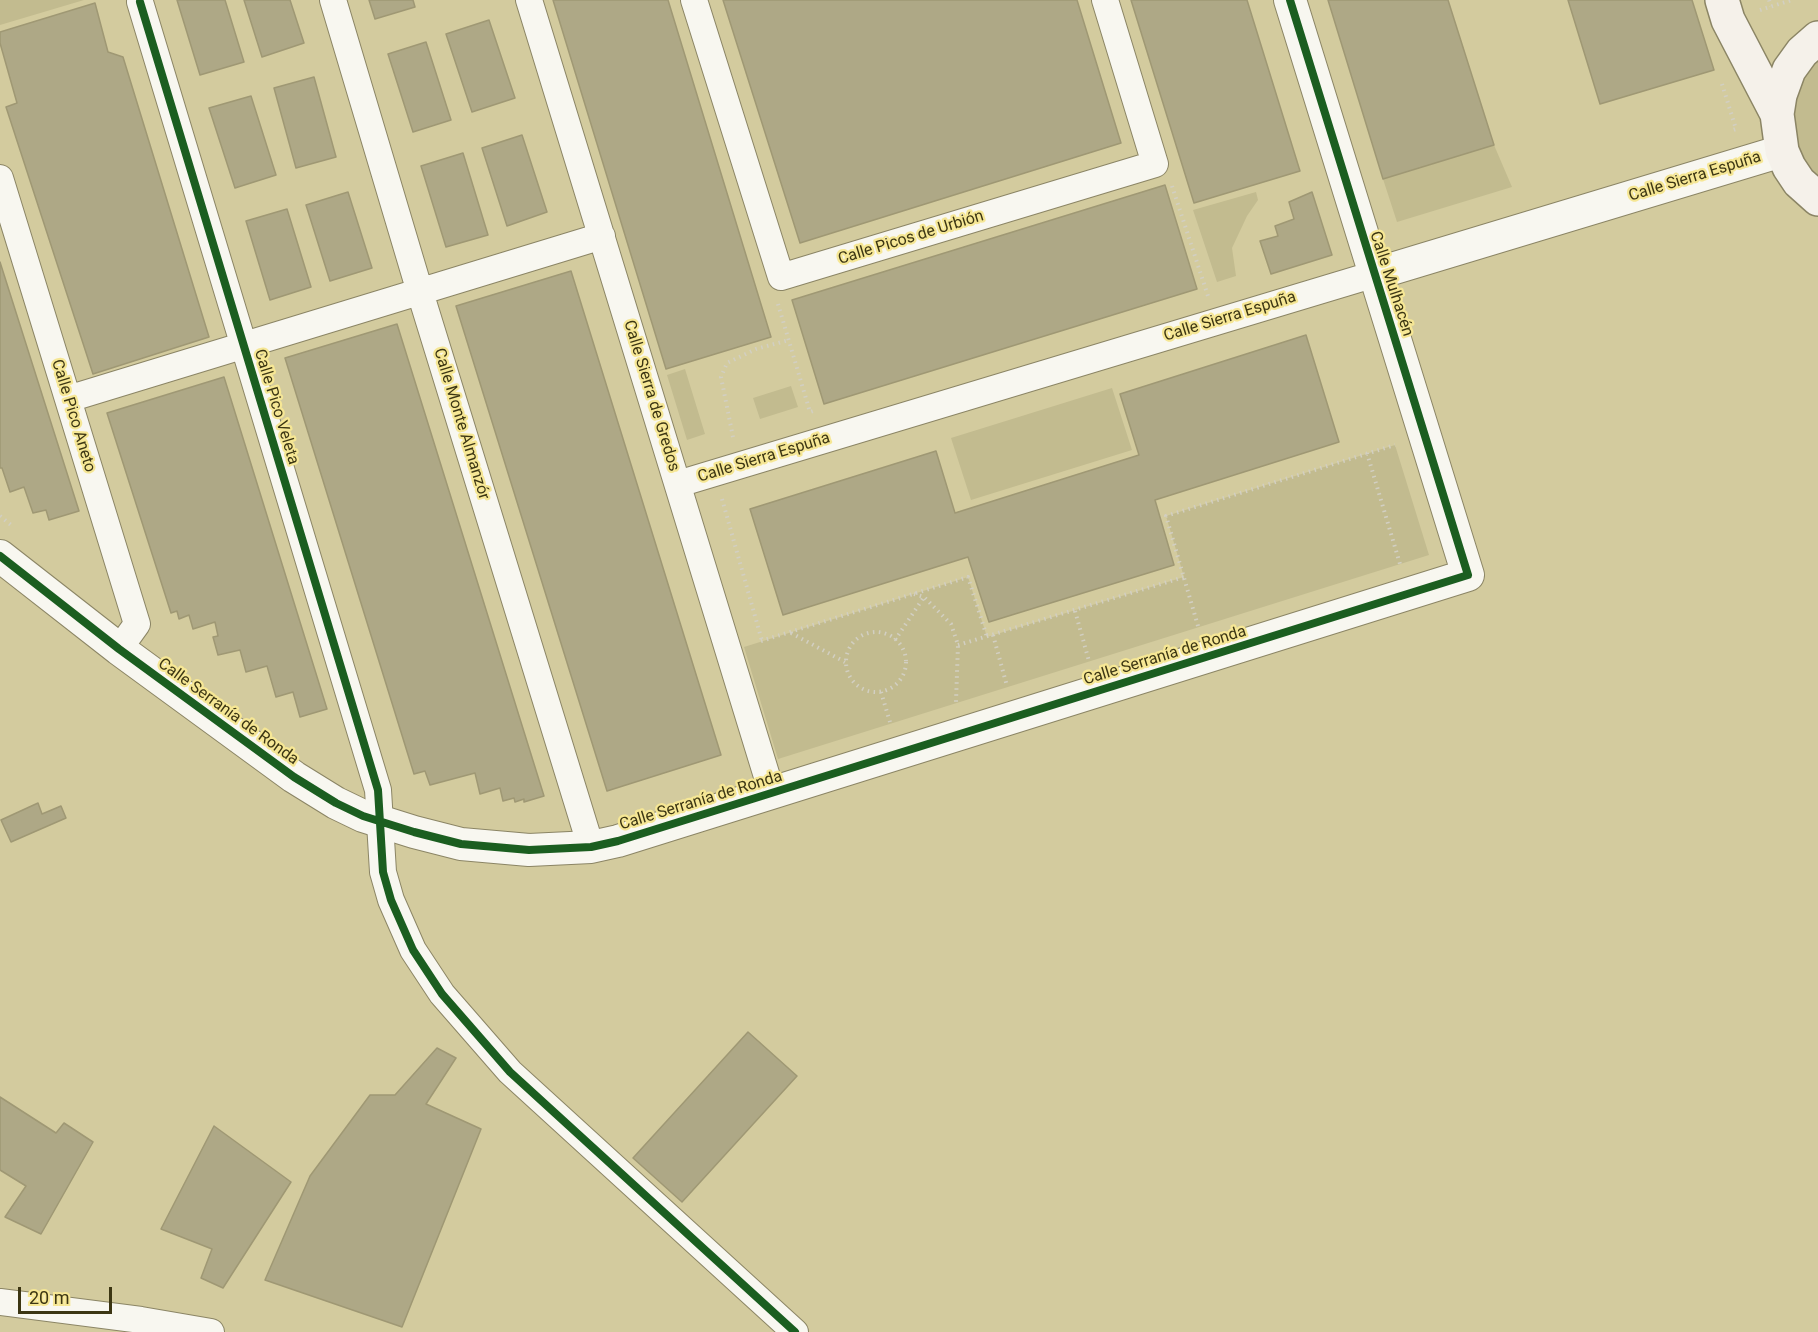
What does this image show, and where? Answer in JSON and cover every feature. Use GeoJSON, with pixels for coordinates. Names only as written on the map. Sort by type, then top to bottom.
{"type":"FeatureCollection","features":[{"type":"Feature","properties":{"kind":"main road"},"geometry":{"type":"LineString","coordinates":[[1722,0],[1728,20],[1777,114]]}},
{"type":"Feature","properties":{"kind":"main road"},"geometry":{"type":"LineString","coordinates":[[1818,38],[1802,52],[1789,70],[1780,95],[1777,114],[1782,151],[1799,182],[1818,199]]}},
{"type":"Feature","properties":{"kind":"street","name":"Calle Monte Almanzór"},"geometry":{"type":"LineString","coordinates":[[333,0],[420,292],[591,847]]}},
{"type":"Feature","properties":{"kind":"street","name":"Calle Sierra de Gredos"},"geometry":{"type":"LineString","coordinates":[[530,0],[772,793]]}},
{"type":"Feature","properties":{"kind":"street"},"geometry":{"type":"LineString","coordinates":[[694,0],[781,277]]}},
{"type":"Feature","properties":{"kind":"street","name":"Calle Picos de Urbión"},"geometry":{"type":"LineString","coordinates":[[781,277],[1155,164],[1105,0]]}},
{"type":"Feature","properties":{"kind":"street","name":"Calle Mulhacén"},"geometry":{"type":"LineString","coordinates":[[1290,0],[1468,575]]}},
{"type":"Feature","properties":{"kind":"street","name":"Calle Pico Veleta"},"geometry":{"type":"LineString","coordinates":[[140,2],[378,790],[383,872],[398,917],[427,972],[462,1020],[510,1072],[795,1332]]}},
{"type":"Feature","properties":{"kind":"street","name":"Calle Sierra Espuña"},"geometry":{"type":"LineString","coordinates":[[678,484],[1782,151]]}},
{"type":"Feature","properties":{"kind":"street","name":"Calle Pico Aneto"},"geometry":{"type":"LineString","coordinates":[[0,178],[137,624],[119,649]]}},
{"type":"Feature","properties":{"kind":"street"},"geometry":{"type":"LineString","coordinates":[[68,399],[602,236]]}},
{"type":"Feature","properties":{"kind":"street","name":"Calle Serranía de Ronda"},"geometry":{"type":"LineString","coordinates":[[0,556],[119,649],[294,777],[336,803],[379,821],[461,844],[530,850],[591,847],[772,793],[1468,575]]}},
{"type":"Feature","properties":{"kind":"street"},"geometry":{"type":"LineString","coordinates":[[0,1302],[141,1320],[211,1332]]}},
{"type":"Feature","properties":{"kind":"path"},"geometry":{"type":"LineString","coordinates":[[1769,0],[1771,6]]}},
{"type":"Feature","properties":{"kind":"path"},"geometry":{"type":"LineString","coordinates":[[1176,198],[1208,296],[1219,293]]}},
{"type":"Feature","properties":{"kind":"path"},"geometry":{"type":"LineString","coordinates":[[781,277],[776,296],[795,360]]}},
{"type":"Feature","properties":{"kind":"path"},"geometry":{"type":"LineString","coordinates":[[756,349],[789,340]]}},
{"type":"Feature","properties":{"kind":"path"},"geometry":{"type":"LineString","coordinates":[[1199,627],[1166,516],[1395,445]]}},
{"type":"Feature","properties":{"kind":"path"},"geometry":{"type":"LineString","coordinates":[[1367,453],[1400,564]]}},
{"type":"Feature","properties":{"kind":"path"},"geometry":{"type":"LineString","coordinates":[[0,516],[18,530]]}},
{"type":"Feature","properties":{"kind":"path"},"geometry":{"type":"LineString","coordinates":[[1388,568],[1409,561]]}},
{"type":"Feature","properties":{"kind":"path"},"geometry":{"type":"LineString","coordinates":[[729,651],[968,577],[987,637]]}},
{"type":"Feature","properties":{"kind":"path"},"geometry":{"type":"LineString","coordinates":[[958,645],[1184,577]]}},
{"type":"Feature","properties":{"kind":"path"},"geometry":{"type":"LineString","coordinates":[[914,594],[924,597],[951,624],[958,645],[956,702]]}},
{"type":"Feature","properties":{"kind":"path"},"geometry":{"type":"LineString","coordinates":[[895,640],[924,597]]}},
{"type":"Feature","properties":{"kind":"path"},"geometry":{"type":"LineString","coordinates":[[1075,611],[1089,661]]}},
{"type":"Feature","properties":{"kind":"path"},"geometry":{"type":"LineString","coordinates":[[1188,630],[1210,624]]}},
{"type":"Feature","properties":{"kind":"path"},"geometry":{"type":"LineString","coordinates":[[790,632],[845,662]]}},
{"type":"Feature","properties":{"kind":"path"},"geometry":{"type":"LineString","coordinates":[[874,632],[895,640],[906,658],[903,674],[898,682],[881,692],[861,689],[853,682],[845,662],[849,648],[864,634],[874,632]]}},
{"type":"Feature","properties":{"kind":"path"},"geometry":{"type":"LineString","coordinates":[[993,635],[1007,687]]}},
{"type":"Feature","properties":{"kind":"path"},"geometry":{"type":"LineString","coordinates":[[1079,664],[1100,658]]}},
{"type":"Feature","properties":{"kind":"path"},"geometry":{"type":"LineString","coordinates":[[997,690],[1017,684]]}},
{"type":"Feature","properties":{"kind":"path"},"geometry":{"type":"LineString","coordinates":[[881,692],[890,723]]}},
{"type":"Feature","properties":{"kind":"path"},"geometry":{"type":"LineString","coordinates":[[945,706],[966,699]]}},
{"type":"Feature","properties":{"kind":"path"},"geometry":{"type":"LineString","coordinates":[[879,727],[901,720]]}},
{"type":"Feature","properties":{"kind":"shaded area"},"geometry":{"type":"Polygon","coordinates":[[[0,0],[84,0],[0,25],[0,0]]]}},
{"type":"Feature","properties":{"kind":"shaded area"},"geometry":{"type":"Polygon","coordinates":[[[1818,38],[1818,199],[1778,133],[1818,38]]]}},
{"type":"Feature","properties":{"kind":"shaded area"},"geometry":{"type":"Polygon","coordinates":[[[1494,145],[1512,187],[1397,222],[1383,179],[1494,145]]]}},
{"type":"Feature","properties":{"kind":"shaded area"},"geometry":{"type":"Polygon","coordinates":[[[1256,192],[1258,200],[1247,216],[1232,248],[1236,276],[1217,282],[1193,210],[1256,192]]]}},
{"type":"Feature","properties":{"kind":"shaded area"},"geometry":{"type":"Polygon","coordinates":[[[685,369],[705,434],[687,440],[667,375],[685,369]]]}},
{"type":"Feature","properties":{"kind":"shaded area"},"geometry":{"type":"Polygon","coordinates":[[[791,386],[798,407],[760,419],[753,398],[791,386]]]}},
{"type":"Feature","properties":{"kind":"shaded area"},"geometry":{"type":"Polygon","coordinates":[[[1112,388],[1132,450],[971,500],[951,438],[1112,388]]]}},
{"type":"Feature","properties":{"kind":"shaded area"},"geometry":{"type":"Polygon","coordinates":[[[1395,445],[1429,555],[778,759],[744,647],[968,577],[987,637],[1184,577],[1166,516],[1395,445]]]}},
{"type":"Feature","properties":{"kind":"building"},"geometry":{"type":"Polygon","coordinates":[[[177,0],[225,0],[244,62],[200,75],[177,0]]]}},
{"type":"Feature","properties":{"kind":"building"},"geometry":{"type":"Polygon","coordinates":[[[244,0],[290,0],[304,43],[262,57],[244,0]]]}},
{"type":"Feature","properties":{"kind":"building"},"geometry":{"type":"Polygon","coordinates":[[[369,0],[413,0],[415,7],[375,19],[369,0]]]}},
{"type":"Feature","properties":{"kind":"building"},"geometry":{"type":"Polygon","coordinates":[[[553,0],[668,0],[771,337],[666,369],[553,0]]]}},
{"type":"Feature","properties":{"kind":"building"},"geometry":{"type":"Polygon","coordinates":[[[723,0],[1077,0],[1121,143],[800,243],[723,0]]]}},
{"type":"Feature","properties":{"kind":"building"},"geometry":{"type":"Polygon","coordinates":[[[1131,0],[1247,0],[1300,171],[1194,203],[1131,0]]]}},
{"type":"Feature","properties":{"kind":"building"},"geometry":{"type":"Polygon","coordinates":[[[1328,0],[1448,0],[1494,145],[1383,179],[1328,0]]]}},
{"type":"Feature","properties":{"kind":"building"},"geometry":{"type":"Polygon","coordinates":[[[1568,0],[1692,0],[1714,70],[1600,104],[1568,0]]]}},
{"type":"Feature","properties":{"kind":"building"},"geometry":{"type":"Polygon","coordinates":[[[95,3],[108,52],[123,57],[209,337],[93,374],[6,107],[17,103],[0,43],[0,32],[95,3]]]}},
{"type":"Feature","properties":{"kind":"building"},"geometry":{"type":"Polygon","coordinates":[[[489,20],[515,98],[472,112],[446,34],[489,20]]]}},
{"type":"Feature","properties":{"kind":"building"},"geometry":{"type":"Polygon","coordinates":[[[426,42],[451,120],[413,132],[388,54],[426,42]]]}},
{"type":"Feature","properties":{"kind":"building"},"geometry":{"type":"Polygon","coordinates":[[[314,77],[336,157],[296,168],[274,88],[314,77]]]}},
{"type":"Feature","properties":{"kind":"building"},"geometry":{"type":"Polygon","coordinates":[[[251,96],[276,175],[235,188],[209,108],[251,96]]]}},
{"type":"Feature","properties":{"kind":"building"},"geometry":{"type":"Polygon","coordinates":[[[522,135],[547,212],[507,226],[482,148],[522,135]]]}},
{"type":"Feature","properties":{"kind":"building"},"geometry":{"type":"Polygon","coordinates":[[[463,153],[488,235],[446,247],[421,166],[463,153]]]}},
{"type":"Feature","properties":{"kind":"building"},"geometry":{"type":"Polygon","coordinates":[[[1165,185],[1197,289],[824,404],[792,300],[1165,185]]]}},
{"type":"Feature","properties":{"kind":"building"},"geometry":{"type":"Polygon","coordinates":[[[348,192],[372,268],[330,281],[306,205],[348,192]]]}},
{"type":"Feature","properties":{"kind":"building"},"geometry":{"type":"Polygon","coordinates":[[[1312,192],[1332,255],[1271,274],[1260,241],[1278,236],[1275,226],[1294,219],[1289,202],[1312,192]]]}},
{"type":"Feature","properties":{"kind":"building"},"geometry":{"type":"Polygon","coordinates":[[[287,209],[311,287],[270,300],[246,221],[287,209]]]}},
{"type":"Feature","properties":{"kind":"building"},"geometry":{"type":"Polygon","coordinates":[[[0,262],[79,511],[49,520],[46,510],[33,513],[24,487],[10,492],[2,468],[0,468],[0,262]]]}},
{"type":"Feature","properties":{"kind":"building"},"geometry":{"type":"Polygon","coordinates":[[[571,271],[721,755],[607,791],[456,306],[571,271]]]}},
{"type":"Feature","properties":{"kind":"building"},"geometry":{"type":"Polygon","coordinates":[[[397,324],[544,796],[524,802],[524,799],[515,802],[514,798],[503,801],[500,788],[480,794],[475,773],[430,785],[425,771],[414,774],[285,358],[397,324]]]}},
{"type":"Feature","properties":{"kind":"building"},"geometry":{"type":"Polygon","coordinates":[[[1306,335],[1339,442],[1155,500],[1174,565],[989,622],[968,557],[783,615],[750,509],[936,451],[955,513],[1139,455],[1120,394],[1306,335]]]}},
{"type":"Feature","properties":{"kind":"building"},"geometry":{"type":"Polygon","coordinates":[[[224,377],[327,709],[300,717],[293,692],[276,697],[267,666],[246,672],[240,650],[218,655],[213,637],[218,636],[215,622],[193,629],[189,615],[179,619],[177,611],[171,613],[107,413],[224,377]]]}},
{"type":"Feature","properties":{"kind":"building"},"geometry":{"type":"Polygon","coordinates":[[[38,803],[42,814],[61,806],[66,818],[11,842],[1,820],[38,803]]]}},
{"type":"Feature","properties":{"kind":"building"},"geometry":{"type":"Polygon","coordinates":[[[748,1032],[797,1076],[682,1202],[633,1158],[748,1032]]]}},
{"type":"Feature","properties":{"kind":"building"},"geometry":{"type":"Polygon","coordinates":[[[437,1048],[456,1058],[426,1104],[481,1129],[402,1327],[265,1280],[310,1176],[370,1095],[395,1095],[437,1048]]]}},
{"type":"Feature","properties":{"kind":"building"},"geometry":{"type":"Polygon","coordinates":[[[0,1097],[56,1133],[64,1123],[93,1142],[41,1234],[5,1217],[26,1186],[0,1170],[0,1097]]]}},
{"type":"Feature","properties":{"kind":"building"},"geometry":{"type":"Polygon","coordinates":[[[214,1126],[291,1182],[223,1288],[201,1278],[212,1249],[161,1229],[214,1126]]]}},
{"type":"Feature","properties":{"kind":"cycle path"},"geometry":{"type":"LineString","coordinates":[[0,556],[119,649],[294,777],[336,803],[363,816],[461,844],[529,850],[591,847],[618,841],[1468,575],[1290,0]]}},
{"type":"Feature","properties":{"kind":"cycle path"},"geometry":{"type":"LineString","coordinates":[[140,2],[378,790],[383,872],[391,900],[413,950],[442,994],[510,1072],[795,1332]]}}]}
